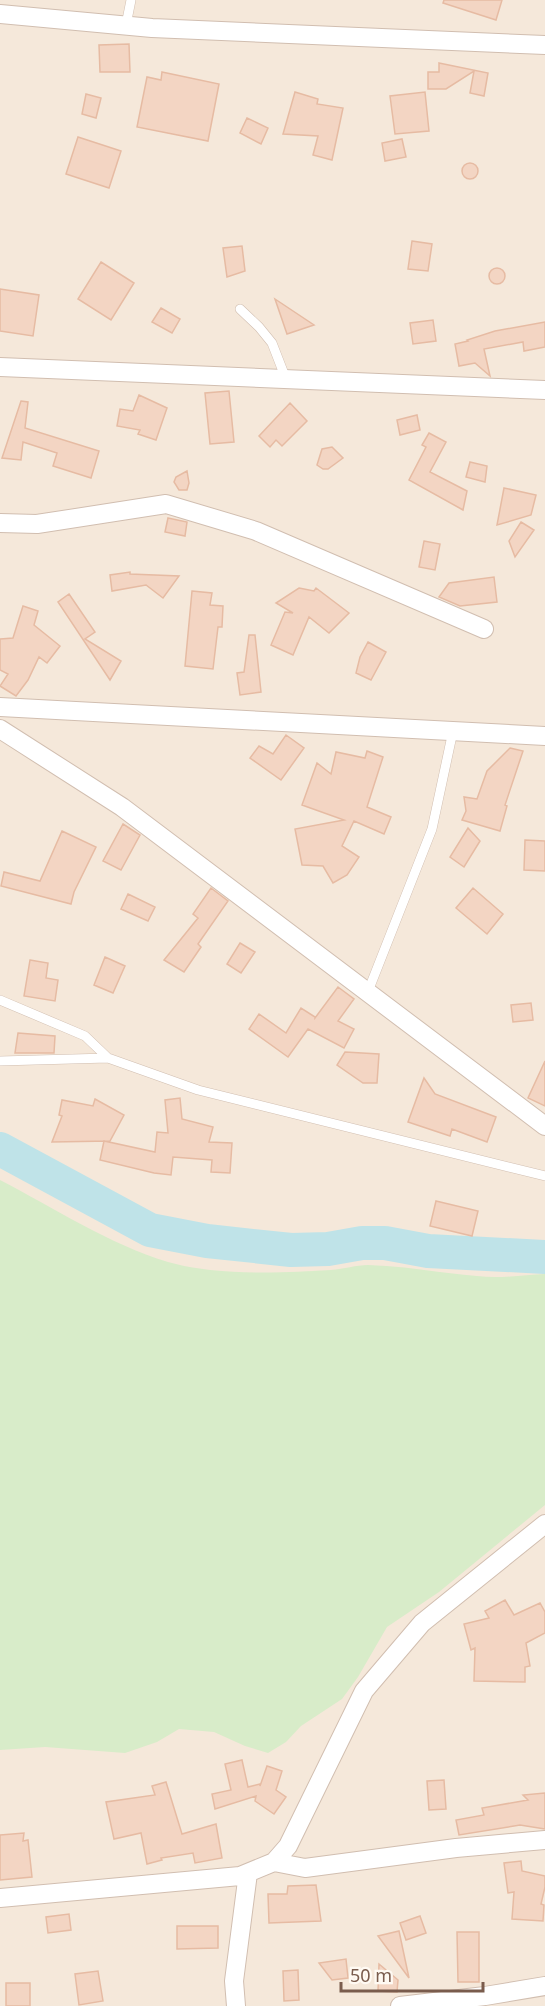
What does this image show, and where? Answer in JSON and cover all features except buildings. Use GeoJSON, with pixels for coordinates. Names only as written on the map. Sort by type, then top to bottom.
{"type":"FeatureCollection","features":[{"type":"Feature","properties":{"kind":"street"},"geometry":{"type":"LineString","coordinates":[[0,14],[126,26],[545,45]]}},
{"type":"Feature","properties":{"kind":"street"},"geometry":{"type":"LineString","coordinates":[[0,367],[545,390]]}},
{"type":"Feature","properties":{"kind":"street"},"geometry":{"type":"LineString","coordinates":[[0,523],[37,524],[166,504],[256,531],[483,629]]}},
{"type":"Feature","properties":{"kind":"street"},"geometry":{"type":"LineString","coordinates":[[0,707],[545,736]]}},
{"type":"Feature","properties":{"kind":"street"},"geometry":{"type":"LineString","coordinates":[[0,729],[122,807],[545,1126]]}},
{"type":"Feature","properties":{"kind":"street"},"geometry":{"type":"LineString","coordinates":[[0,1898],[240,1876],[274,1862],[288,1846],[364,1690],[422,1623],[545,1524]]}},
{"type":"Feature","properties":{"kind":"street"},"geometry":{"type":"LineString","coordinates":[[274,1862],[305,1868],[456,1848],[545,1840]]}},
{"type":"Feature","properties":{"kind":"street"},"geometry":{"type":"LineString","coordinates":[[236,2006],[234,1981],[248,1873]]}},
{"type":"Feature","properties":{"kind":"street"},"geometry":{"type":"LineString","coordinates":[[400,2006],[545,1986]]}},
{"type":"Feature","properties":{"kind":"lane"},"geometry":{"type":"LineString","coordinates":[[126,26],[131,0]]}},
{"type":"Feature","properties":{"kind":"lane"},"geometry":{"type":"LineString","coordinates":[[240,309],[272,343],[286,379]]}},
{"type":"Feature","properties":{"kind":"lane"},"geometry":{"type":"LineString","coordinates":[[367,994],[432,829],[453,731]]}},
{"type":"Feature","properties":{"kind":"lane"},"geometry":{"type":"LineString","coordinates":[[0,1000],[85,1036],[108,1058]]}},
{"type":"Feature","properties":{"kind":"lane"},"geometry":{"type":"LineString","coordinates":[[0,1061],[108,1058],[198,1090],[545,1176]]}},
{"type":"Feature","properties":{"kind":"shaded area"},"geometry":{"type":"Polygon","coordinates":[[[0,0],[545,0],[545,2006],[0,2006],[0,0]]]}},
{"type":"Feature","properties":{"kind":"green space"},"geometry":{"type":"Polygon","coordinates":[[[0,1180],[124,1246],[168,1262],[207,1270],[271,1272],[331,1270],[368,1265],[485,1277],[545,1274],[545,1505],[439,1592],[387,1627],[358,1677],[342,1699],[301,1726],[286,1742],[268,1753],[245,1746],[214,1732],[179,1729],[157,1742],[125,1753],[45,1747],[0,1750],[0,1180]]]}},
{"type":"Feature","properties":{"kind":"waterway"},"geometry":{"type":"LineString","coordinates":[[0,1149],[150,1230],[207,1241],[291,1250],[385,1243],[428,1251],[545,1257]]}}]}
